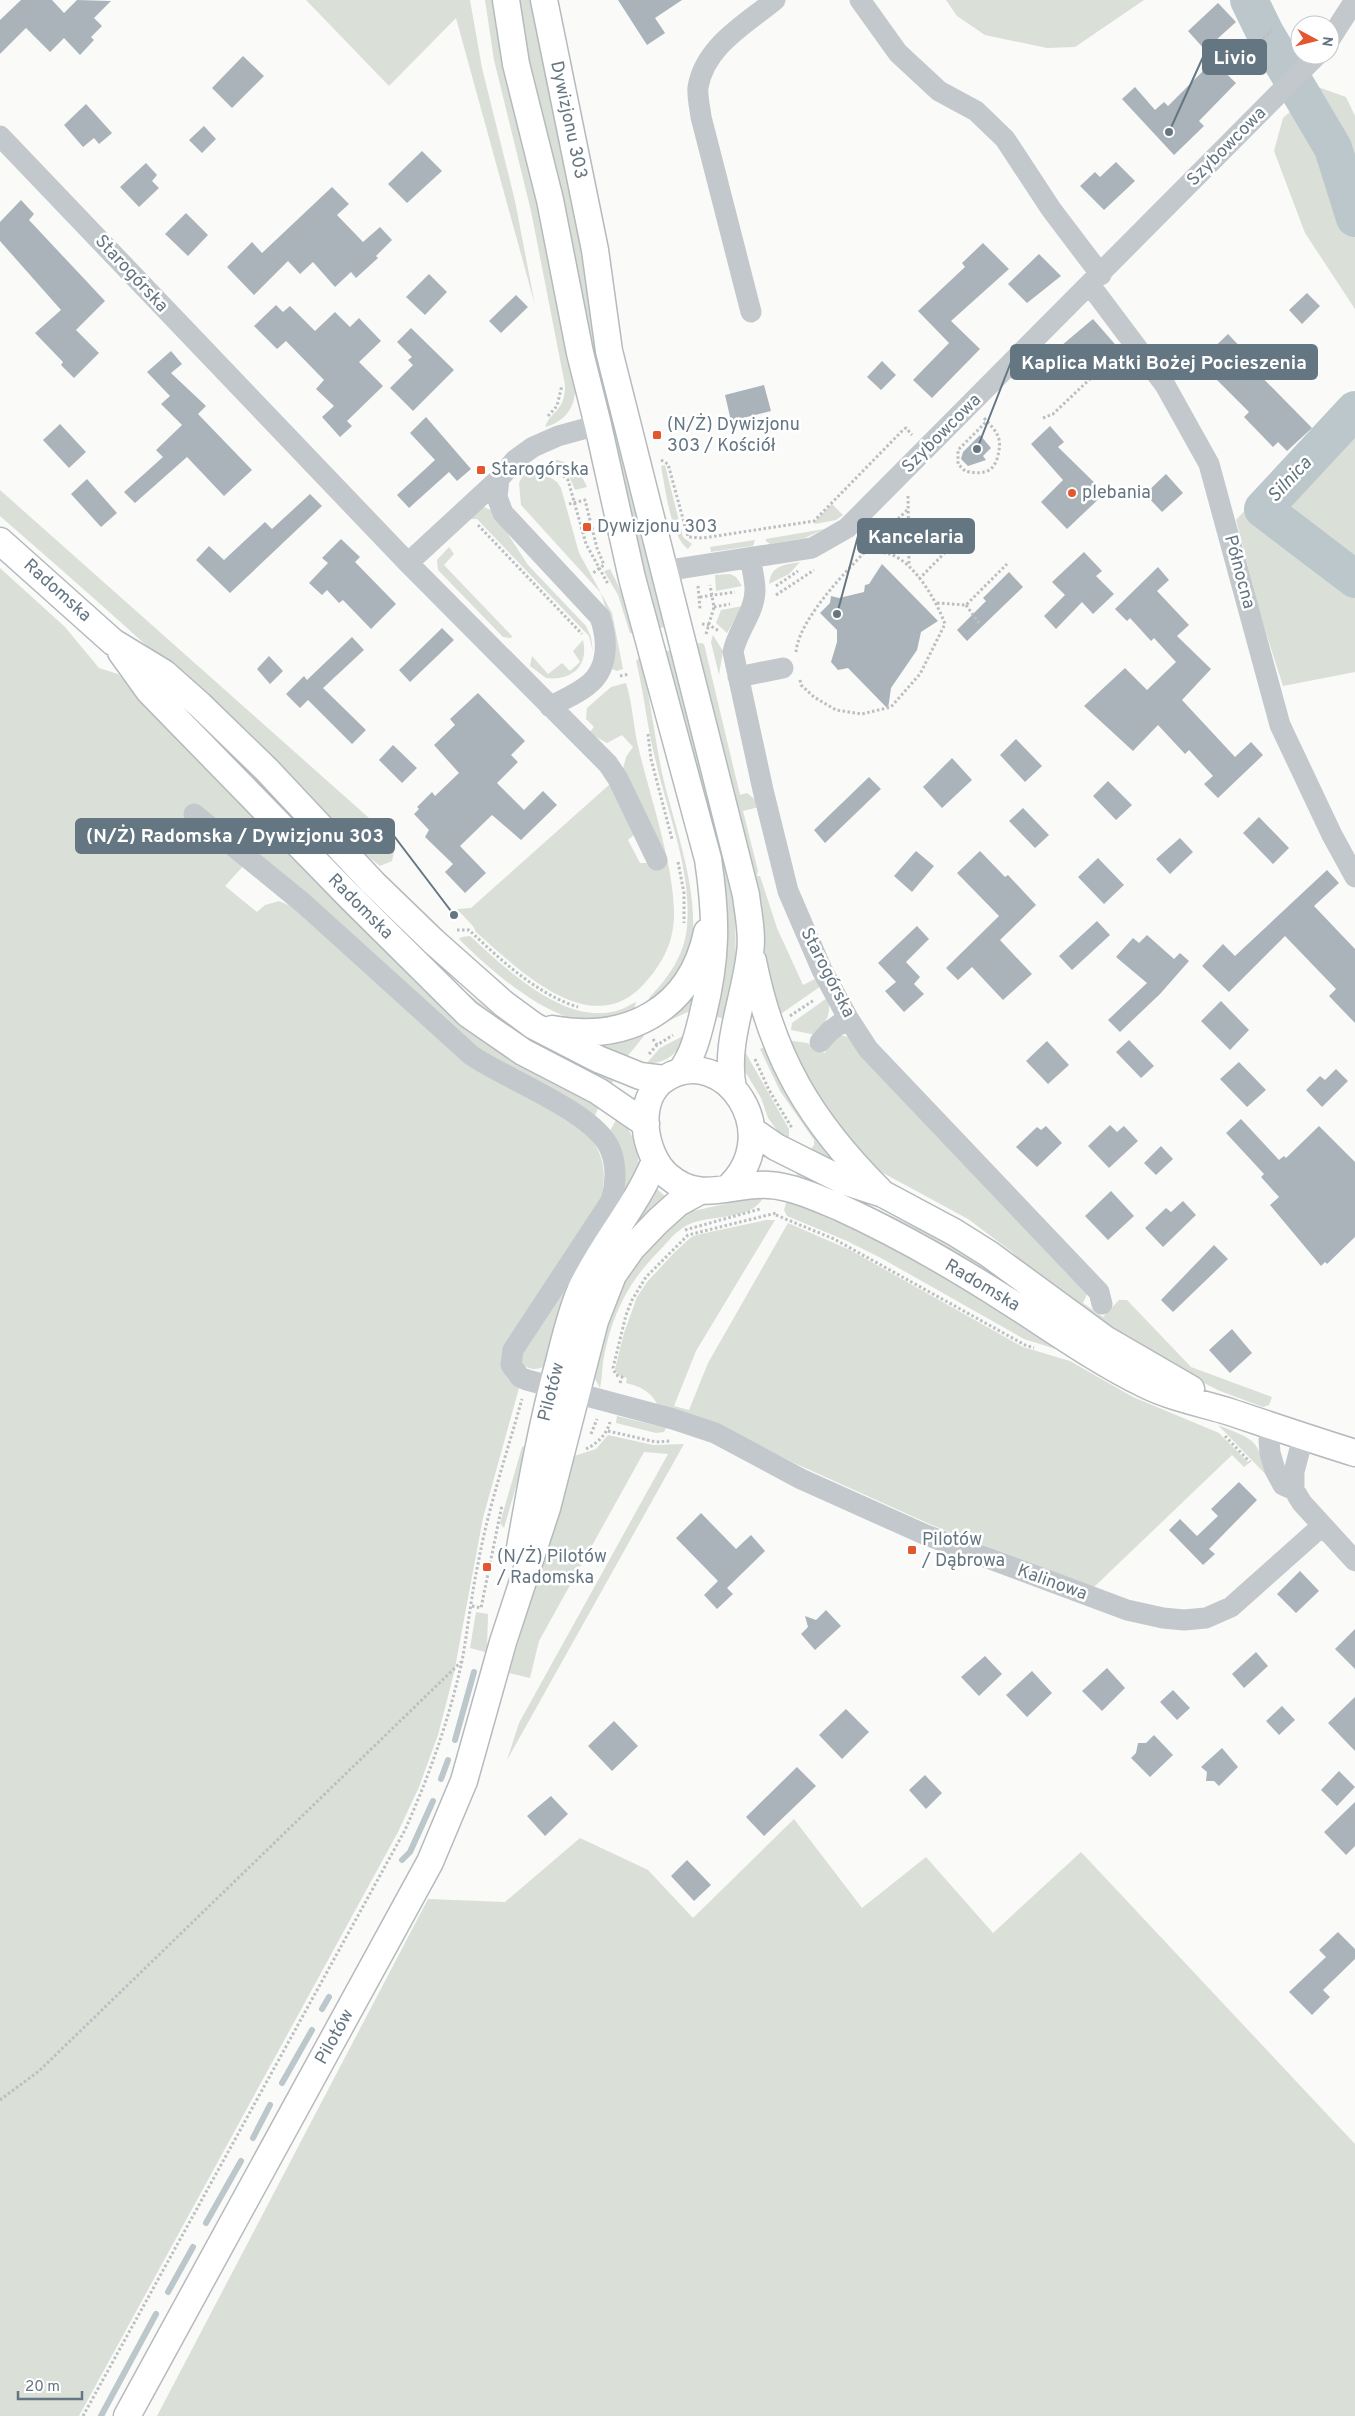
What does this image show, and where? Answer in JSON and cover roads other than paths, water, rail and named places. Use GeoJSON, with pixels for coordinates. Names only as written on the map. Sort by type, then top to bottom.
{"type":"FeatureCollection","features":[{"type":"Feature","properties":{"kind":"main road","name":"Dywizjonu 303"},"geometry":{"type":"LineString","coordinates":[[506,0],[516,64],[550,200],[580,353],[632,578],[663,698],[693,797],[708,859],[714,898],[716,930],[711,984],[692,1053],[672,1075]]}},
{"type":"Feature","properties":{"kind":"main road","name":"Dywizjonu 303"},"geometry":{"type":"LineString","coordinates":[[544,0],[596,250],[609,351],[746,895],[751,951],[732,1039],[730,1072],[733,1090]]}},
{"type":"Feature","properties":{"kind":"main road","name":"Radomska"},"geometry":{"type":"LineString","coordinates":[[0,541],[113,642],[164,673],[200,705],[268,770],[366,876],[426,935],[478,982],[534,1026],[598,1059],[640,1076],[672,1075]]}},
{"type":"Feature","properties":{"kind":"main road","name":"Radomska"},"geometry":{"type":"LineString","coordinates":[[113,642],[149,691],[461,1007],[487,1029],[523,1052],[598,1091],[646,1124]]}},
{"type":"Feature","properties":{"kind":"main road"},"geometry":{"type":"LineString","coordinates":[[534,1026],[571,1033],[590,1033],[636,1024],[660,1011],[671,1002],[691,974],[705,942],[714,898]]}},
{"type":"Feature","properties":{"kind":"main road"},"geometry":{"type":"LineString","coordinates":[[751,951],[766,1019],[786,1067],[807,1104],[846,1155],[883,1194]]}},
{"type":"Feature","properties":{"kind":"main road"},"geometry":{"type":"LineString","coordinates":[[672,1075],[710,1075],[733,1090],[748,1110],[753,1131],[752,1149],[747,1164],[728,1188],[717,1191],[700,1191],[679,1184],[666,1174],[655,1161],[649,1145],[646,1124],[648,1103],[656,1088],[672,1075]]}},
{"type":"Feature","properties":{"kind":"main road","name":"Radomska"},"geometry":{"type":"LineString","coordinates":[[753,1131],[776,1148],[826,1172],[883,1194],[926,1215],[961,1236],[1226,1423]]}},
{"type":"Feature","properties":{"kind":"main road","name":"Pilotów"},"geometry":{"type":"LineString","coordinates":[[127,2416],[430,1862],[464,1781],[503,1642],[547,1508],[580,1292],[594,1263],[645,1186],[655,1161]]}},
{"type":"Feature","properties":{"kind":"main road","name":"Radomska"},"geometry":{"type":"LineString","coordinates":[[728,1188],[747,1184],[771,1185],[835,1205],[891,1231],[1003,1298],[1085,1352],[1144,1384],[1226,1423],[1273,1427],[1355,1453]]}},
{"type":"Feature","properties":{"kind":"main road","name":"Pilotów"},"geometry":{"type":"LineString","coordinates":[[564,1391],[613,1275],[632,1248],[658,1221],[678,1204],[700,1191]]}},
{"type":"Feature","properties":{"kind":"street"},"geometry":{"type":"LineString","coordinates":[[752,312],[701,117],[698,88],[705,63],[724,41],[775,0]]}},
{"type":"Feature","properties":{"kind":"street","name":"Północna"},"geometry":{"type":"LineString","coordinates":[[860,0],[898,53],[939,91],[976,111],[1005,139],[1165,385],[1209,464],[1280,725],[1332,835],[1355,877]]}},
{"type":"Feature","properties":{"kind":"street"},"geometry":{"type":"LineString","coordinates":[[1340,23],[1355,0]]}},
{"type":"Feature","properties":{"kind":"street","name":"Szybowcowa"},"geometry":{"type":"LineString","coordinates":[[664,571],[812,548],[847,528],[1308,65]]}},
{"type":"Feature","properties":{"kind":"street","name":"Starogórska"},"geometry":{"type":"LineString","coordinates":[[0,136],[408,563],[608,764],[618,779],[656,860]]}},
{"type":"Feature","properties":{"kind":"street"},"geometry":{"type":"LineString","coordinates":[[408,563],[499,479],[515,460],[532,448],[558,436],[598,425]]}},
{"type":"Feature","properties":{"kind":"street"},"geometry":{"type":"LineString","coordinates":[[499,479],[497,497],[504,513],[600,617],[605,633],[607,650],[595,678],[581,690],[550,707]]}},
{"type":"Feature","properties":{"kind":"street","name":"Starogórska"},"geometry":{"type":"LineString","coordinates":[[750,558],[755,590],[749,613],[735,641],[733,652],[788,891],[822,970],[848,1018],[868,1049],[1099,1292],[1102,1304]]}},
{"type":"Feature","properties":{"kind":"street"},"geometry":{"type":"LineString","coordinates":[[738,677],[792,666]]}},
{"type":"Feature","properties":{"kind":"street","name":"Kalinowa"},"geometry":{"type":"LineString","coordinates":[[194,814],[303,903],[471,1055],[485,1065],[575,1114],[595,1127],[611,1149],[616,1184],[611,1202],[513,1350],[511,1366],[520,1377],[564,1391],[673,1419],[715,1433],[801,1479],[926,1535],[1127,1610],[1163,1618],[1184,1620],[1206,1618],[1232,1607],[1322,1526]]}},
{"type":"Feature","properties":{"kind":"street"},"geometry":{"type":"LineString","coordinates":[[820,1042],[830,1031],[848,1018]]}},
{"type":"Feature","properties":{"kind":"street"},"geometry":{"type":"LineString","coordinates":[[1273,1427],[1269,1440],[1270,1453],[1275,1470],[1283,1485],[1294,1490],[1322,1526],[1355,1561]]}},
{"type":"Feature","properties":{"kind":"street"},"geometry":{"type":"LineString","coordinates":[[1294,1490],[1294,1472],[1303,1437]]}},
{"type":"Feature","properties":{"kind":"waterway","name":"Silnica"},"geometry":{"type":"LineString","coordinates":[[1249,0],[1265,33],[1333,148],[1355,218]]}},
{"type":"Feature","properties":{"kind":"waterway","name":"Silnica"},"geometry":{"type":"LineString","coordinates":[[1355,410],[1263,509],[1355,579]]}},
{"type":"Feature","properties":{"kind":"waterway"},"geometry":{"type":"LineString","coordinates":[[455,1740],[474,1672]]}},
{"type":"Feature","properties":{"kind":"waterway"},"geometry":{"type":"LineString","coordinates":[[441,1779],[448,1760]]}},
{"type":"Feature","properties":{"kind":"waterway"},"geometry":{"type":"LineString","coordinates":[[402,1860],[410,1852],[433,1801]]}},
{"type":"Feature","properties":{"kind":"waterway"},"geometry":{"type":"LineString","coordinates":[[322,2009],[329,1997]]}},
{"type":"Feature","properties":{"kind":"waterway"},"geometry":{"type":"LineString","coordinates":[[282,2083],[312,2030]]}},
{"type":"Feature","properties":{"kind":"waterway"},"geometry":{"type":"LineString","coordinates":[[253,2138],[270,2105]]}},
{"type":"Feature","properties":{"kind":"waterway"},"geometry":{"type":"LineString","coordinates":[[206,2223],[241,2161]]}},
{"type":"Feature","properties":{"kind":"waterway"},"geometry":{"type":"LineString","coordinates":[[168,2292],[193,2247]]}},
{"type":"Feature","properties":{"kind":"waterway"},"geometry":{"type":"LineString","coordinates":[[101,2416],[156,2314]]}},
{"type":"Feature","properties":{"kind":"place","name":"Livio"},"geometry":{"type":"Point","coordinates":[1169,132]}},
{"type":"Feature","properties":{"kind":"place","name":"(N/Ż) Dywizjonu 303 / Kościół"},"geometry":{"type":"Point","coordinates":[657,435]}},
{"type":"Feature","properties":{"kind":"place","name":"Kaplica Matki Bożej Pocieszenia"},"geometry":{"type":"Point","coordinates":[977,449]}},
{"type":"Feature","properties":{"kind":"place","name":"Starogórska"},"geometry":{"type":"Point","coordinates":[481,470]}},
{"type":"Feature","properties":{"kind":"place","name":"plebania"},"geometry":{"type":"Point","coordinates":[1072,493]}},
{"type":"Feature","properties":{"kind":"place","name":"Dywizjonu 303"},"geometry":{"type":"Point","coordinates":[587,527]}},
{"type":"Feature","properties":{"kind":"place","name":"Kancelaria"},"geometry":{"type":"Point","coordinates":[837,614]}},
{"type":"Feature","properties":{"kind":"place","name":"(N/Ż) Radomska / Dywizjonu 303"},"geometry":{"type":"Point","coordinates":[454,915]}},
{"type":"Feature","properties":{"kind":"place","name":"Pilotów / Dąbrowa"},"geometry":{"type":"Point","coordinates":[912,1550]}},
{"type":"Feature","properties":{"kind":"place","name":"(N/Ż) Pilotów / Radomska"},"geometry":{"type":"Point","coordinates":[487,1567]}}]}
